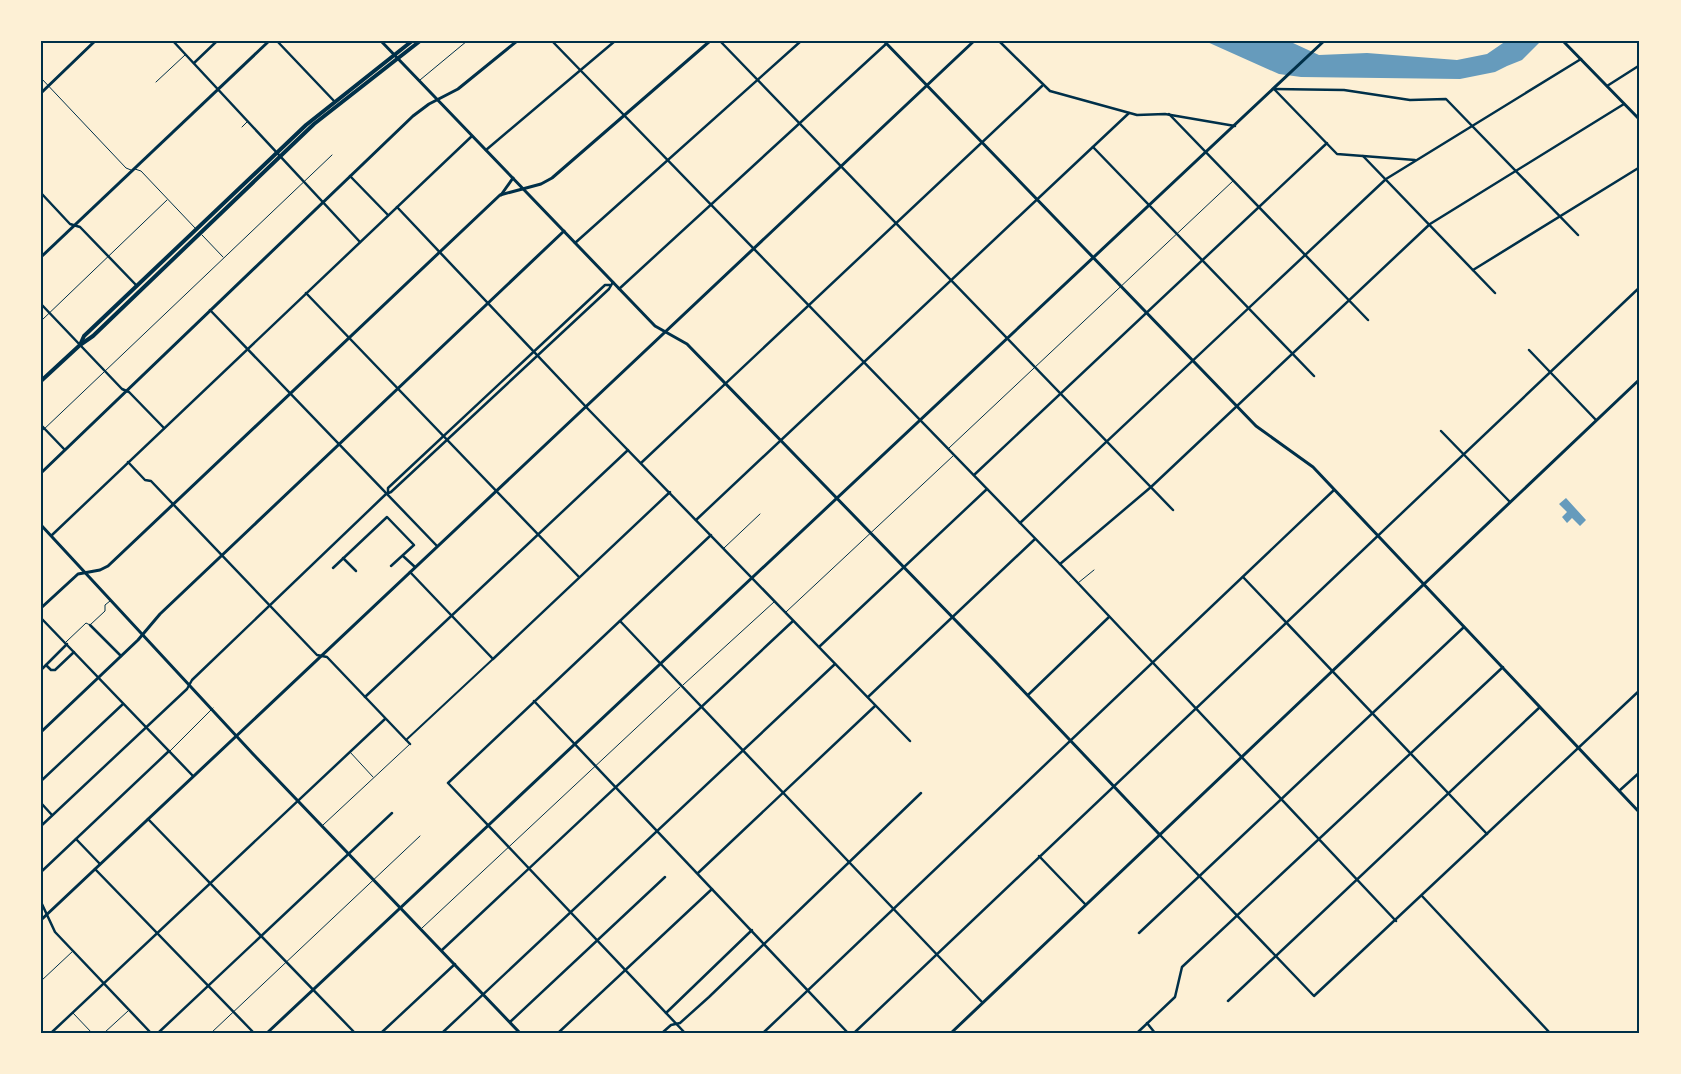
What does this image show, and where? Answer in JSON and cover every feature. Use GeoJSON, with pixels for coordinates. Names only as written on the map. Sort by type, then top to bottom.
{"type":"FeatureCollection","features":[{"type":"Feature","properties":{"kind":"main road"},"geometry":{"type":"LineString","coordinates":[[41,93],[95,41]]}},
{"type":"Feature","properties":{"kind":"main road"},"geometry":{"type":"LineString","coordinates":[[41,256],[269,41]]}},
{"type":"Feature","properties":{"kind":"main road"},"geometry":{"type":"LineString","coordinates":[[381,41],[564,231],[611,283],[655,326],[687,344],[1028,695],[1158,834]]}},
{"type":"Feature","properties":{"kind":"main road"},"geometry":{"type":"LineString","coordinates":[[279,155],[396,57],[412,41]]}},
{"type":"Feature","properties":{"kind":"main road"},"geometry":{"type":"LineString","coordinates":[[80,345],[83,337],[335,102],[420,41]]}},
{"type":"Feature","properties":{"kind":"main road"},"geometry":{"type":"LineString","coordinates":[[41,473],[413,116],[458,89],[517,41]]}},
{"type":"Feature","properties":{"kind":"main road"},"geometry":{"type":"LineString","coordinates":[[500,195],[541,184],[552,178],[710,41]]}},
{"type":"Feature","properties":{"kind":"main road"},"geometry":{"type":"LineString","coordinates":[[41,920],[974,41]]}},
{"type":"Feature","properties":{"kind":"main road"},"geometry":{"type":"LineString","coordinates":[[267,1033],[1324,41]]}},
{"type":"Feature","properties":{"kind":"main road"},"geometry":{"type":"LineString","coordinates":[[1563,41],[1640,120]]}},
{"type":"Feature","properties":{"kind":"main road"},"geometry":{"type":"LineString","coordinates":[[885,42],[1260,430],[1309,464],[1640,813]]}},
{"type":"Feature","properties":{"kind":"main road"},"geometry":{"type":"LineString","coordinates":[[41,608],[75,576],[106,567],[500,195],[513,178]]}},
{"type":"Feature","properties":{"kind":"main road"},"geometry":{"type":"LineString","coordinates":[[41,381],[80,345],[93,336],[198,231]]}},
{"type":"Feature","properties":{"kind":"main road"},"geometry":{"type":"LineString","coordinates":[[41,732],[121,657],[143,635],[160,614],[338,443],[564,231]]}},
{"type":"Feature","properties":{"kind":"main road"},"geometry":{"type":"LineString","coordinates":[[950,1033],[1640,379]]}},
{"type":"Feature","properties":{"kind":"main road"},"geometry":{"type":"LineString","coordinates":[[41,525],[237,736],[520,1033]]}},
{"type":"Feature","properties":{"kind":"street"},"geometry":{"type":"LineString","coordinates":[[173,41],[303,183],[360,242]]}},
{"type":"Feature","properties":{"kind":"street"},"geometry":{"type":"LineString","coordinates":[[194,63],[217,41]]}},
{"type":"Feature","properties":{"kind":"street"},"geometry":{"type":"LineString","coordinates":[[276,41],[335,102]]}},
{"type":"Feature","properties":{"kind":"street"},"geometry":{"type":"LineString","coordinates":[[552,41],[710,206],[809,305],[1060,564],[1396,920]]}},
{"type":"Feature","properties":{"kind":"street"},"geometry":{"type":"LineString","coordinates":[[486,150],[615,41]]}},
{"type":"Feature","properties":{"kind":"street"},"geometry":{"type":"LineString","coordinates":[[720,41],[1173,510]]}},
{"type":"Feature","properties":{"kind":"street"},"geometry":{"type":"LineString","coordinates":[[575,243],[801,41]]}},
{"type":"Feature","properties":{"kind":"street"},"geometry":{"type":"LineString","coordinates":[[998,41],[1042,86],[1050,91],[1130,113],[1146,116],[1169,114],[1235,126]]}},
{"type":"Feature","properties":{"kind":"street"},"geometry":{"type":"LineString","coordinates":[[619,289],[800,123],[885,42]]}},
{"type":"Feature","properties":{"kind":"street"},"geometry":{"type":"LineString","coordinates":[[1020,523],[1386,179],[1580,59]]}},
{"type":"Feature","properties":{"kind":"street"},"geometry":{"type":"LineString","coordinates":[[1607,86],[1640,65]]}},
{"type":"Feature","properties":{"kind":"street"},"geometry":{"type":"LineString","coordinates":[[641,463],[1042,86]]}},
{"type":"Feature","properties":{"kind":"street"},"geometry":{"type":"LineString","coordinates":[[1274,89],[1344,90],[1410,100],[1446,98],[1578,235]]}},
{"type":"Feature","properties":{"kind":"street"},"geometry":{"type":"LineString","coordinates":[[1274,89],[1337,154],[1417,160]]}},
{"type":"Feature","properties":{"kind":"street"},"geometry":{"type":"LineString","coordinates":[[1060,564],[1150,487],[1430,224],[1624,104]]}},
{"type":"Feature","properties":{"kind":"street"},"geometry":{"type":"LineString","coordinates":[[696,520],[1130,113]]}},
{"type":"Feature","properties":{"kind":"street"},"geometry":{"type":"LineString","coordinates":[[1169,114],[1368,320]]}},
{"type":"Feature","properties":{"kind":"street"},"geometry":{"type":"LineString","coordinates":[[52,535],[472,136]]}},
{"type":"Feature","properties":{"kind":"street"},"geometry":{"type":"LineString","coordinates":[[974,475],[1327,144]]}},
{"type":"Feature","properties":{"kind":"street"},"geometry":{"type":"LineString","coordinates":[[1093,147],[1314,376]]}},
{"type":"Feature","properties":{"kind":"street"},"geometry":{"type":"LineString","coordinates":[[1363,156],[1495,293]]}},
{"type":"Feature","properties":{"kind":"street"},"geometry":{"type":"LineString","coordinates":[[1473,270],[1640,166]]}},
{"type":"Feature","properties":{"kind":"street"},"geometry":{"type":"LineString","coordinates":[[350,176],[388,215]]}},
{"type":"Feature","properties":{"kind":"street"},"geometry":{"type":"LineString","coordinates":[[41,193],[70,224],[80,226],[137,286]]}},
{"type":"Feature","properties":{"kind":"street"},"geometry":{"type":"LineString","coordinates":[[397,207],[628,450],[910,741]]}},
{"type":"Feature","properties":{"kind":"street"},"geometry":{"type":"LineString","coordinates":[[387,493],[388,488],[605,285],[611,283]]}},
{"type":"Feature","properties":{"kind":"street"},"geometry":{"type":"LineString","coordinates":[[41,826],[387,493],[392,492],[609,289],[611,283]]}},
{"type":"Feature","properties":{"kind":"street"},"geometry":{"type":"LineString","coordinates":[[854,1033],[936,953],[1640,287]]}},
{"type":"Feature","properties":{"kind":"street"},"geometry":{"type":"LineString","coordinates":[[1637,290],[1640,293]]}},
{"type":"Feature","properties":{"kind":"street"},"geometry":{"type":"LineString","coordinates":[[306,293],[579,578]]}},
{"type":"Feature","properties":{"kind":"street"},"geometry":{"type":"LineString","coordinates":[[41,304],[105,371],[164,428]]}},
{"type":"Feature","properties":{"kind":"street"},"geometry":{"type":"LineString","coordinates":[[210,310],[437,546]]}},
{"type":"Feature","properties":{"kind":"street"},"geometry":{"type":"LineString","coordinates":[[1529,350],[1596,420]]}},
{"type":"Feature","properties":{"kind":"street"},"geometry":{"type":"LineString","coordinates":[[41,425],[64,449]]}},
{"type":"Feature","properties":{"kind":"street"},"geometry":{"type":"LineString","coordinates":[[1442,431],[1510,502]]}},
{"type":"Feature","properties":{"kind":"street"},"geometry":{"type":"LineString","coordinates":[[365,697],[628,450]]}},
{"type":"Feature","properties":{"kind":"street"},"geometry":{"type":"LineString","coordinates":[[128,462],[145,480],[151,481],[317,655],[327,657],[410,744]]}},
{"type":"Feature","properties":{"kind":"street"},"geometry":{"type":"LineString","coordinates":[[819,647],[987,488]]}},
{"type":"Feature","properties":{"kind":"street"},"geometry":{"type":"LineString","coordinates":[[763,1033],[893,907],[1334,490]]}},
{"type":"Feature","properties":{"kind":"street"},"geometry":{"type":"LineString","coordinates":[[406,740],[670,492]]}},
{"type":"Feature","properties":{"kind":"street"},"geometry":{"type":"LineString","coordinates":[[333,568],[387,517],[414,544],[404,556],[391,566]]}},
{"type":"Feature","properties":{"kind":"street"},"geometry":{"type":"LineString","coordinates":[[685,1033],[448,783],[711,535]]}},
{"type":"Feature","properties":{"kind":"street"},"geometry":{"type":"LineString","coordinates":[[868,697],[1035,539]]}},
{"type":"Feature","properties":{"kind":"street"},"geometry":{"type":"LineString","coordinates":[[404,556],[414,567]]}},
{"type":"Feature","properties":{"kind":"street"},"geometry":{"type":"LineString","coordinates":[[344,558],[356,571]]}},
{"type":"Feature","properties":{"kind":"street"},"geometry":{"type":"LineString","coordinates":[[410,572],[493,659]]}},
{"type":"Feature","properties":{"kind":"street"},"geometry":{"type":"LineString","coordinates":[[1243,576],[1487,834]]}},
{"type":"Feature","properties":{"kind":"street"},"geometry":{"type":"LineString","coordinates":[[41,618],[193,776]]}},
{"type":"Feature","properties":{"kind":"street"},"geometry":{"type":"LineString","coordinates":[[1028,695],[1109,618]]}},
{"type":"Feature","properties":{"kind":"street"},"geometry":{"type":"LineString","coordinates":[[620,620],[982,1002]]}},
{"type":"Feature","properties":{"kind":"street"},"geometry":{"type":"LineString","coordinates":[[442,950],[794,621]]}},
{"type":"Feature","properties":{"kind":"street"},"geometry":{"type":"LineString","coordinates":[[90,625],[121,657]]}},
{"type":"Feature","properties":{"kind":"street"},"geometry":{"type":"LineString","coordinates":[[1139,933],[1464,627]]}},
{"type":"Feature","properties":{"kind":"street"},"geometry":{"type":"LineString","coordinates":[[41,670],[66,643]]}},
{"type":"Feature","properties":{"kind":"street"},"geometry":{"type":"LineString","coordinates":[[46,665],[55,670],[74,652]]}},
{"type":"Feature","properties":{"kind":"street"},"geometry":{"type":"LineString","coordinates":[[442,1033],[835,664]]}},
{"type":"Feature","properties":{"kind":"street"},"geometry":{"type":"LineString","coordinates":[[1137,1033],[1175,997],[1182,967],[1502,667]]}},
{"type":"Feature","properties":{"kind":"street"},"geometry":{"type":"LineString","coordinates":[[1158,834],[1314,996],[1640,690]]}},
{"type":"Feature","properties":{"kind":"street"},"geometry":{"type":"LineString","coordinates":[[534,702],[713,888],[848,1033]]}},
{"type":"Feature","properties":{"kind":"street"},"geometry":{"type":"LineString","coordinates":[[41,781],[123,704]]}},
{"type":"Feature","properties":{"kind":"street"},"geometry":{"type":"LineString","coordinates":[[698,873],[876,706]]}},
{"type":"Feature","properties":{"kind":"street"},"geometry":{"type":"LineString","coordinates":[[1228,1001],[1540,707]]}},
{"type":"Feature","properties":{"kind":"street"},"geometry":{"type":"LineString","coordinates":[[51,1033],[385,719]]}},
{"type":"Feature","properties":{"kind":"street"},"geometry":{"type":"LineString","coordinates":[[41,872],[169,751]]}},
{"type":"Feature","properties":{"kind":"street"},"geometry":{"type":"LineString","coordinates":[[1620,791],[1640,772]]}},
{"type":"Feature","properties":{"kind":"street"},"geometry":{"type":"LineString","coordinates":[[662,1033],[671,1025],[677,1024],[764,944],[921,793]]}},
{"type":"Feature","properties":{"kind":"street"},"geometry":{"type":"LineString","coordinates":[[41,803],[53,815]]}},
{"type":"Feature","properties":{"kind":"street"},"geometry":{"type":"LineString","coordinates":[[158,1033],[392,812]]}},
{"type":"Feature","properties":{"kind":"street"},"geometry":{"type":"LineString","coordinates":[[148,818],[355,1033]]}},
{"type":"Feature","properties":{"kind":"street"},"geometry":{"type":"LineString","coordinates":[[76,839],[100,864]]}},
{"type":"Feature","properties":{"kind":"street"},"geometry":{"type":"LineString","coordinates":[[1039,856],[1084,904]]}},
{"type":"Feature","properties":{"kind":"street"},"geometry":{"type":"LineString","coordinates":[[95,869],[254,1033]]}},
{"type":"Feature","properties":{"kind":"street"},"geometry":{"type":"LineString","coordinates":[[510,1022],[665,877]]}},
{"type":"Feature","properties":{"kind":"street"},"geometry":{"type":"LineString","coordinates":[[558,1033],[713,888]]}},
{"type":"Feature","properties":{"kind":"street"},"geometry":{"type":"LineString","coordinates":[[1422,896],[1550,1033]]}},
{"type":"Feature","properties":{"kind":"street"},"geometry":{"type":"LineString","coordinates":[[41,902],[54,930],[151,1033]]}},
{"type":"Feature","properties":{"kind":"street"},"geometry":{"type":"LineString","coordinates":[[666,1013],[752,930]]}},
{"type":"Feature","properties":{"kind":"street"},"geometry":{"type":"LineString","coordinates":[[381,1033],[455,964]]}},
{"type":"Feature","properties":{"kind":"street"},"geometry":{"type":"LineString","coordinates":[[1147,1024],[1155,1033]]}},
{"type":"Feature","properties":{"kind":"lane"},"geometry":{"type":"LineString","coordinates":[[419,81],[467,41]]}},
{"type":"Feature","properties":{"kind":"lane"},"geometry":{"type":"LineString","coordinates":[[156,82],[185,54]]}},
{"type":"Feature","properties":{"kind":"lane"},"geometry":{"type":"LineString","coordinates":[[41,78],[126,168],[141,171],[224,258]]}},
{"type":"Feature","properties":{"kind":"lane"},"geometry":{"type":"LineString","coordinates":[[242,127],[248,122]]}},
{"type":"Feature","properties":{"kind":"lane"},"geometry":{"type":"LineString","coordinates":[[41,432],[332,155]]}},
{"type":"Feature","properties":{"kind":"lane"},"geometry":{"type":"LineString","coordinates":[[948,449],[1233,181]]}},
{"type":"Feature","properties":{"kind":"lane"},"geometry":{"type":"LineString","coordinates":[[41,321],[168,200]]}},
{"type":"Feature","properties":{"kind":"lane"},"geometry":{"type":"LineString","coordinates":[[785,612],[954,455]]}},
{"type":"Feature","properties":{"kind":"lane"},"geometry":{"type":"LineString","coordinates":[[724,549],[760,514]]}},
{"type":"Feature","properties":{"kind":"lane"},"geometry":{"type":"LineString","coordinates":[[1078,583],[1094,570]]}},
{"type":"Feature","properties":{"kind":"lane"},"geometry":{"type":"LineString","coordinates":[[66,643],[86,623],[90,625],[105,611],[105,605],[110,601]]}},
{"type":"Feature","properties":{"kind":"lane"},"geometry":{"type":"LineString","coordinates":[[421,929],[775,601]]}},
{"type":"Feature","properties":{"kind":"lane"},"geometry":{"type":"LineString","coordinates":[[169,751],[213,708]]}},
{"type":"Feature","properties":{"kind":"lane"},"geometry":{"type":"LineString","coordinates":[[323,826],[410,744]]}},
{"type":"Feature","properties":{"kind":"lane"},"geometry":{"type":"LineString","coordinates":[[349,752],[374,777]]}},
{"type":"Feature","properties":{"kind":"lane"},"geometry":{"type":"LineString","coordinates":[[211,1033],[420,836]]}},
{"type":"Feature","properties":{"kind":"lane"},"geometry":{"type":"LineString","coordinates":[[41,981],[73,952]]}},
{"type":"Feature","properties":{"kind":"lane"},"geometry":{"type":"LineString","coordinates":[[104,1033],[129,1010]]}},
{"type":"Feature","properties":{"kind":"lane"},"geometry":{"type":"LineString","coordinates":[[72,1013],[92,1033]]}},
{"type":"Feature","properties":{"kind":"water"},"geometry":{"type":"Polygon","coordinates":[[[1205,41],[1293,43],[1319,55],[1367,53],[1457,60],[1487,54],[1506,41],[1541,41],[1522,60],[1495,72],[1460,79],[1301,77],[1279,74],[1205,41]]]}},
{"type":"Feature","properties":{"kind":"water"},"geometry":{"type":"Polygon","coordinates":[[[1566,498],[1586,520],[1580,526],[1572,518],[1567,523],[1562,517],[1567,512],[1559,504],[1566,498]]]}}]}
